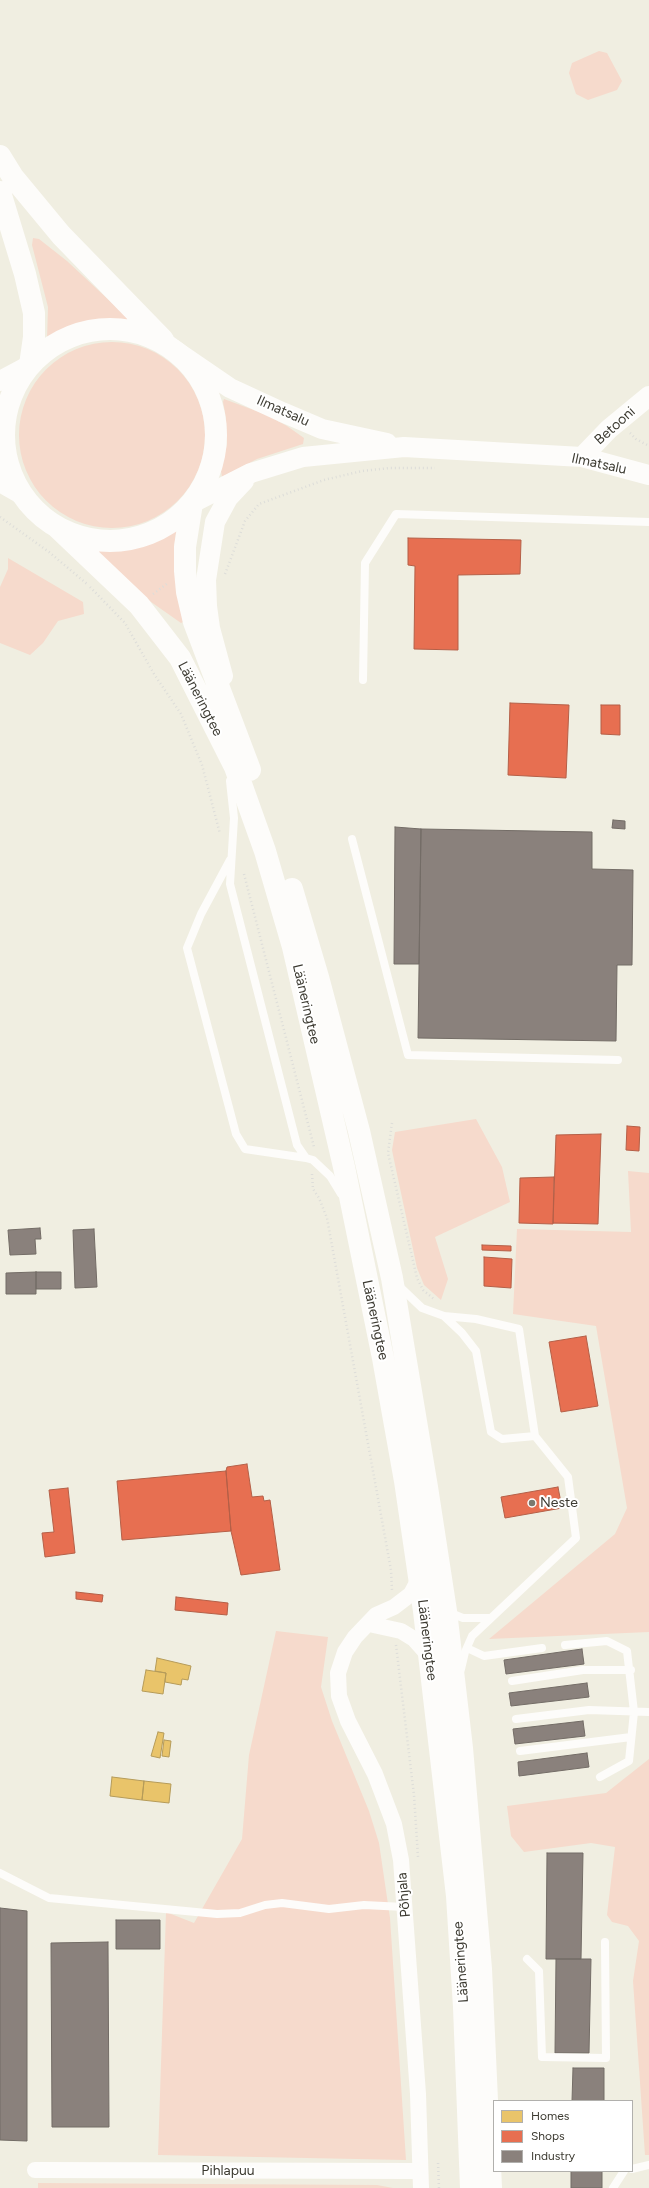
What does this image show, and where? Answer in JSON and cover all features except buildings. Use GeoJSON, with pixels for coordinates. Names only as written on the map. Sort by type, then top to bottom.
{"type":"FeatureCollection","features":[{"type":"Feature","properties":{"kind":"highway"},"geometry":{"type":"LineString","coordinates":[[0,156],[13,177],[61,235],[191,366],[205,386],[213,410],[216,434],[214,459],[205,482],[192,503],[170,523],[143,536],[114,541],[84,538],[57,527],[38,513],[23,495],[10,470],[4,443],[6,415],[15,388],[30,365],[50,348],[73,335],[98,329],[125,330],[150,336],[173,349]]}},
{"type":"Feature","properties":{"kind":"highway"},"geometry":{"type":"LineString","coordinates":[[0,192],[25,274],[34,313],[30,365]]}},
{"type":"Feature","properties":{"kind":"highway","name":"Lääneringtee"},"geometry":{"type":"LineString","coordinates":[[192,503],[185,547],[196,580],[194,622],[280,851],[318,977],[359,1131],[392,1278],[438,1604],[462,1748],[481,1969],[491,2188]]}},
{"type":"Feature","properties":{"kind":"highway","name":"Lääneringtee"},"geometry":{"type":"LineString","coordinates":[[57,527],[139,605],[180,658],[235,767],[265,851],[293,947],[354,1218],[384,1366],[419,1579],[430,1657],[457,1896],[464,2007],[471,2188]]}},
{"type":"Feature","properties":{"kind":"street","name":"Ilmatsalu"},"geometry":{"type":"LineString","coordinates":[[173,349],[230,388],[322,429],[404,447]]}},
{"type":"Feature","properties":{"kind":"street"},"geometry":{"type":"LineString","coordinates":[[0,381],[30,365]]}},
{"type":"Feature","properties":{"kind":"street","name":"Betooni"},"geometry":{"type":"LineString","coordinates":[[582,457],[609,429],[649,396]]}},
{"type":"Feature","properties":{"kind":"street","name":"Ilmatsalu"},"geometry":{"type":"LineString","coordinates":[[192,503],[251,473],[303,456],[404,447],[582,457],[649,475]]}},
{"type":"Feature","properties":{"kind":"street"},"geometry":{"type":"LineString","coordinates":[[196,580],[215,522],[228,498],[251,473]]}},
{"type":"Feature","properties":{"kind":"street"},"geometry":{"type":"LineString","coordinates":[[0,482],[23,495]]}},
{"type":"Feature","properties":{"kind":"street","name":"Põhjala"},"geometry":{"type":"LineString","coordinates":[[419,1579],[411,1594],[394,1607],[376,1615],[355,1637],[345,1652],[338,1673],[339,1696],[348,1720],[375,1774],[394,1824],[401,1860],[416,2063],[420,2188]]}},
{"type":"Feature","properties":{"kind":"street"},"geometry":{"type":"LineString","coordinates":[[368,1624],[396,1628],[414,1639],[430,1657]]}},
{"type":"Feature","properties":{"kind":"street","name":"Pihlapuu"},"geometry":{"type":"LineString","coordinates":[[35,2170],[420,2171]]}},
{"type":"Feature","properties":{"kind":"lane"},"geometry":{"type":"LineString","coordinates":[[363,680],[365,563],[396,514],[649,522]]}},
{"type":"Feature","properties":{"kind":"lane"},"geometry":{"type":"LineString","coordinates":[[214,724],[232,788],[234,818],[230,884],[297,1145],[309,1159],[330,1176],[339,1188],[354,1218]]}},
{"type":"Feature","properties":{"kind":"lane"},"geometry":{"type":"LineString","coordinates":[[352,839],[408,1055],[618,1060]]}},
{"type":"Feature","properties":{"kind":"lane"},"geometry":{"type":"LineString","coordinates":[[232,855],[201,914],[187,948],[236,1134],[245,1149],[309,1159]]}},
{"type":"Feature","properties":{"kind":"lane"},"geometry":{"type":"LineString","coordinates":[[392,1278],[407,1296],[422,1308],[446,1316],[476,1319],[519,1329],[535,1436],[568,1478],[576,1538],[472,1636],[467,1648],[461,1668],[462,1748]]}},
{"type":"Feature","properties":{"kind":"lane"},"geometry":{"type":"LineString","coordinates":[[446,1316],[476,1351],[492,1432],[502,1439],[535,1436]]}},
{"type":"Feature","properties":{"kind":"lane"},"geometry":{"type":"LineString","coordinates":[[419,1579],[438,1604],[463,1618],[491,1618]]}},
{"type":"Feature","properties":{"kind":"lane"},"geometry":{"type":"LineString","coordinates":[[566,1645],[607,1642],[628,1651],[634,1712],[629,1761],[600,1777]]}},
{"type":"Feature","properties":{"kind":"lane"},"geometry":{"type":"LineString","coordinates":[[467,1648],[484,1656],[542,1648]]}},
{"type":"Feature","properties":{"kind":"lane"},"geometry":{"type":"LineString","coordinates":[[512,1681],[583,1670],[631,1670]]}},
{"type":"Feature","properties":{"kind":"lane"},"geometry":{"type":"LineString","coordinates":[[516,1719],[589,1710],[649,1712]]}},
{"type":"Feature","properties":{"kind":"lane"},"geometry":{"type":"LineString","coordinates":[[520,1751],[631,1737]]}},
{"type":"Feature","properties":{"kind":"lane"},"geometry":{"type":"LineString","coordinates":[[0,1873],[49,1898],[217,1914],[240,1913],[265,1905],[282,1902],[328,1909],[364,1905],[404,1907]]}},
{"type":"Feature","properties":{"kind":"lane"},"geometry":{"type":"LineString","coordinates":[[527,1958],[539,1971],[542,2058],[606,2058],[605,1942]]}},
{"type":"Feature","properties":{"kind":"lane"},"geometry":{"type":"LineString","coordinates":[[633,2168],[649,2165]]}},
{"type":"Feature","properties":{"kind":"lane"},"geometry":{"type":"LineString","coordinates":[[613,2188],[623,2172]]}},
{"type":"Feature","properties":{"kind":"path"},"geometry":{"type":"LineString","coordinates":[[620,420],[636,439],[649,446]]}},
{"type":"Feature","properties":{"kind":"path"},"geometry":{"type":"LineString","coordinates":[[125,623],[139,605],[169,582],[217,579],[227,572],[245,521],[259,504],[324,480],[362,471],[390,468],[437,468]]}},
{"type":"Feature","properties":{"kind":"path"},"geometry":{"type":"LineString","coordinates":[[0,517],[49,552],[88,585],[125,623],[154,674],[181,714],[202,765],[223,840],[232,855],[241,864],[314,1143],[309,1159],[313,1189],[319,1198],[327,1218],[391,1570],[394,1607]]}},
{"type":"Feature","properties":{"kind":"path"},"geometry":{"type":"LineString","coordinates":[[392,1123],[388,1153],[417,1278],[423,1290],[440,1304],[446,1316]]}},
{"type":"Feature","properties":{"kind":"path"},"geometry":{"type":"LineString","coordinates":[[396,1628],[396,1652],[414,1795],[418,1865]]}},
{"type":"Feature","properties":{"kind":"path"},"geometry":{"type":"LineString","coordinates":[[437,2156],[439,2188]]}},
{"type":"Feature","properties":{"kind":"shaded area"},"geometry":{"type":"Polygon","coordinates":[[[599,51],[607,53],[622,81],[617,90],[588,100],[576,94],[569,73],[572,63],[599,51]]]}},
{"type":"Feature","properties":{"kind":"shaded area"},"geometry":{"type":"Polygon","coordinates":[[[33,238],[39,239],[67,261],[127,317],[127,320],[113,319],[82,324],[47,340],[48,307],[32,245],[33,238]]]}},
{"type":"Feature","properties":{"kind":"shaded area"},"geometry":{"type":"Polygon","coordinates":[[[103,342],[121,342],[148,349],[164,358],[178,369],[189,383],[198,399],[205,426],[205,444],[198,471],[189,487],[178,501],[164,512],[148,521],[121,528],[103,528],[85,524],[68,517],[53,507],[40,494],[30,479],[23,462],[19,444],[19,426],[23,408],[30,391],[40,376],[53,363],[68,353],[85,346],[103,342]]]}},
{"type":"Feature","properties":{"kind":"shaded area"},"geometry":{"type":"Polygon","coordinates":[[[224,399],[267,415],[287,426],[304,438],[303,444],[257,459],[222,477],[221,471],[227,444],[224,399]]]}},
{"type":"Feature","properties":{"kind":"shaded area"},"geometry":{"type":"Polygon","coordinates":[[[172,532],[176,532],[174,548],[175,574],[183,622],[181,623],[144,597],[96,550],[118,549],[142,545],[172,532]]]}},
{"type":"Feature","properties":{"kind":"shaded area"},"geometry":{"type":"Polygon","coordinates":[[[8,558],[83,602],[84,614],[58,621],[43,643],[30,655],[0,643],[0,587],[8,569],[8,558]]]}},
{"type":"Feature","properties":{"kind":"shaded area"},"geometry":{"type":"Polygon","coordinates":[[[476,1119],[502,1167],[510,1202],[435,1237],[448,1279],[441,1300],[424,1285],[417,1268],[392,1150],[395,1132],[476,1119]]]}},
{"type":"Feature","properties":{"kind":"shaded area"},"geometry":{"type":"Polygon","coordinates":[[[628,1171],[649,1173],[649,1632],[489,1639],[615,1534],[627,1508],[596,1326],[513,1314],[517,1229],[631,1232],[628,1171]]]}},
{"type":"Feature","properties":{"kind":"shaded area"},"geometry":{"type":"Polygon","coordinates":[[[276,1631],[328,1637],[321,1687],[332,1721],[369,1811],[379,1843],[390,1918],[406,2160],[158,2155],[166,1912],[194,1923],[242,1839],[249,1755],[276,1631]]]}},
{"type":"Feature","properties":{"kind":"shaded area"},"geometry":{"type":"Polygon","coordinates":[[[649,1759],[649,2155],[645,2155],[633,1981],[639,1941],[628,1926],[612,1922],[607,1915],[615,1847],[591,1843],[524,1852],[511,1836],[507,1806],[606,1793],[649,1759]]]}},
{"type":"Feature","properties":{"kind":"shaded area"},"geometry":{"type":"Polygon","coordinates":[[[38,2183],[377,2185],[393,2188],[38,2188],[38,2183]]]}},
{"type":"Feature","properties":{"kind":"place","name":"Neste"},"geometry":{"type":"Point","coordinates":[532,1503]}}]}
